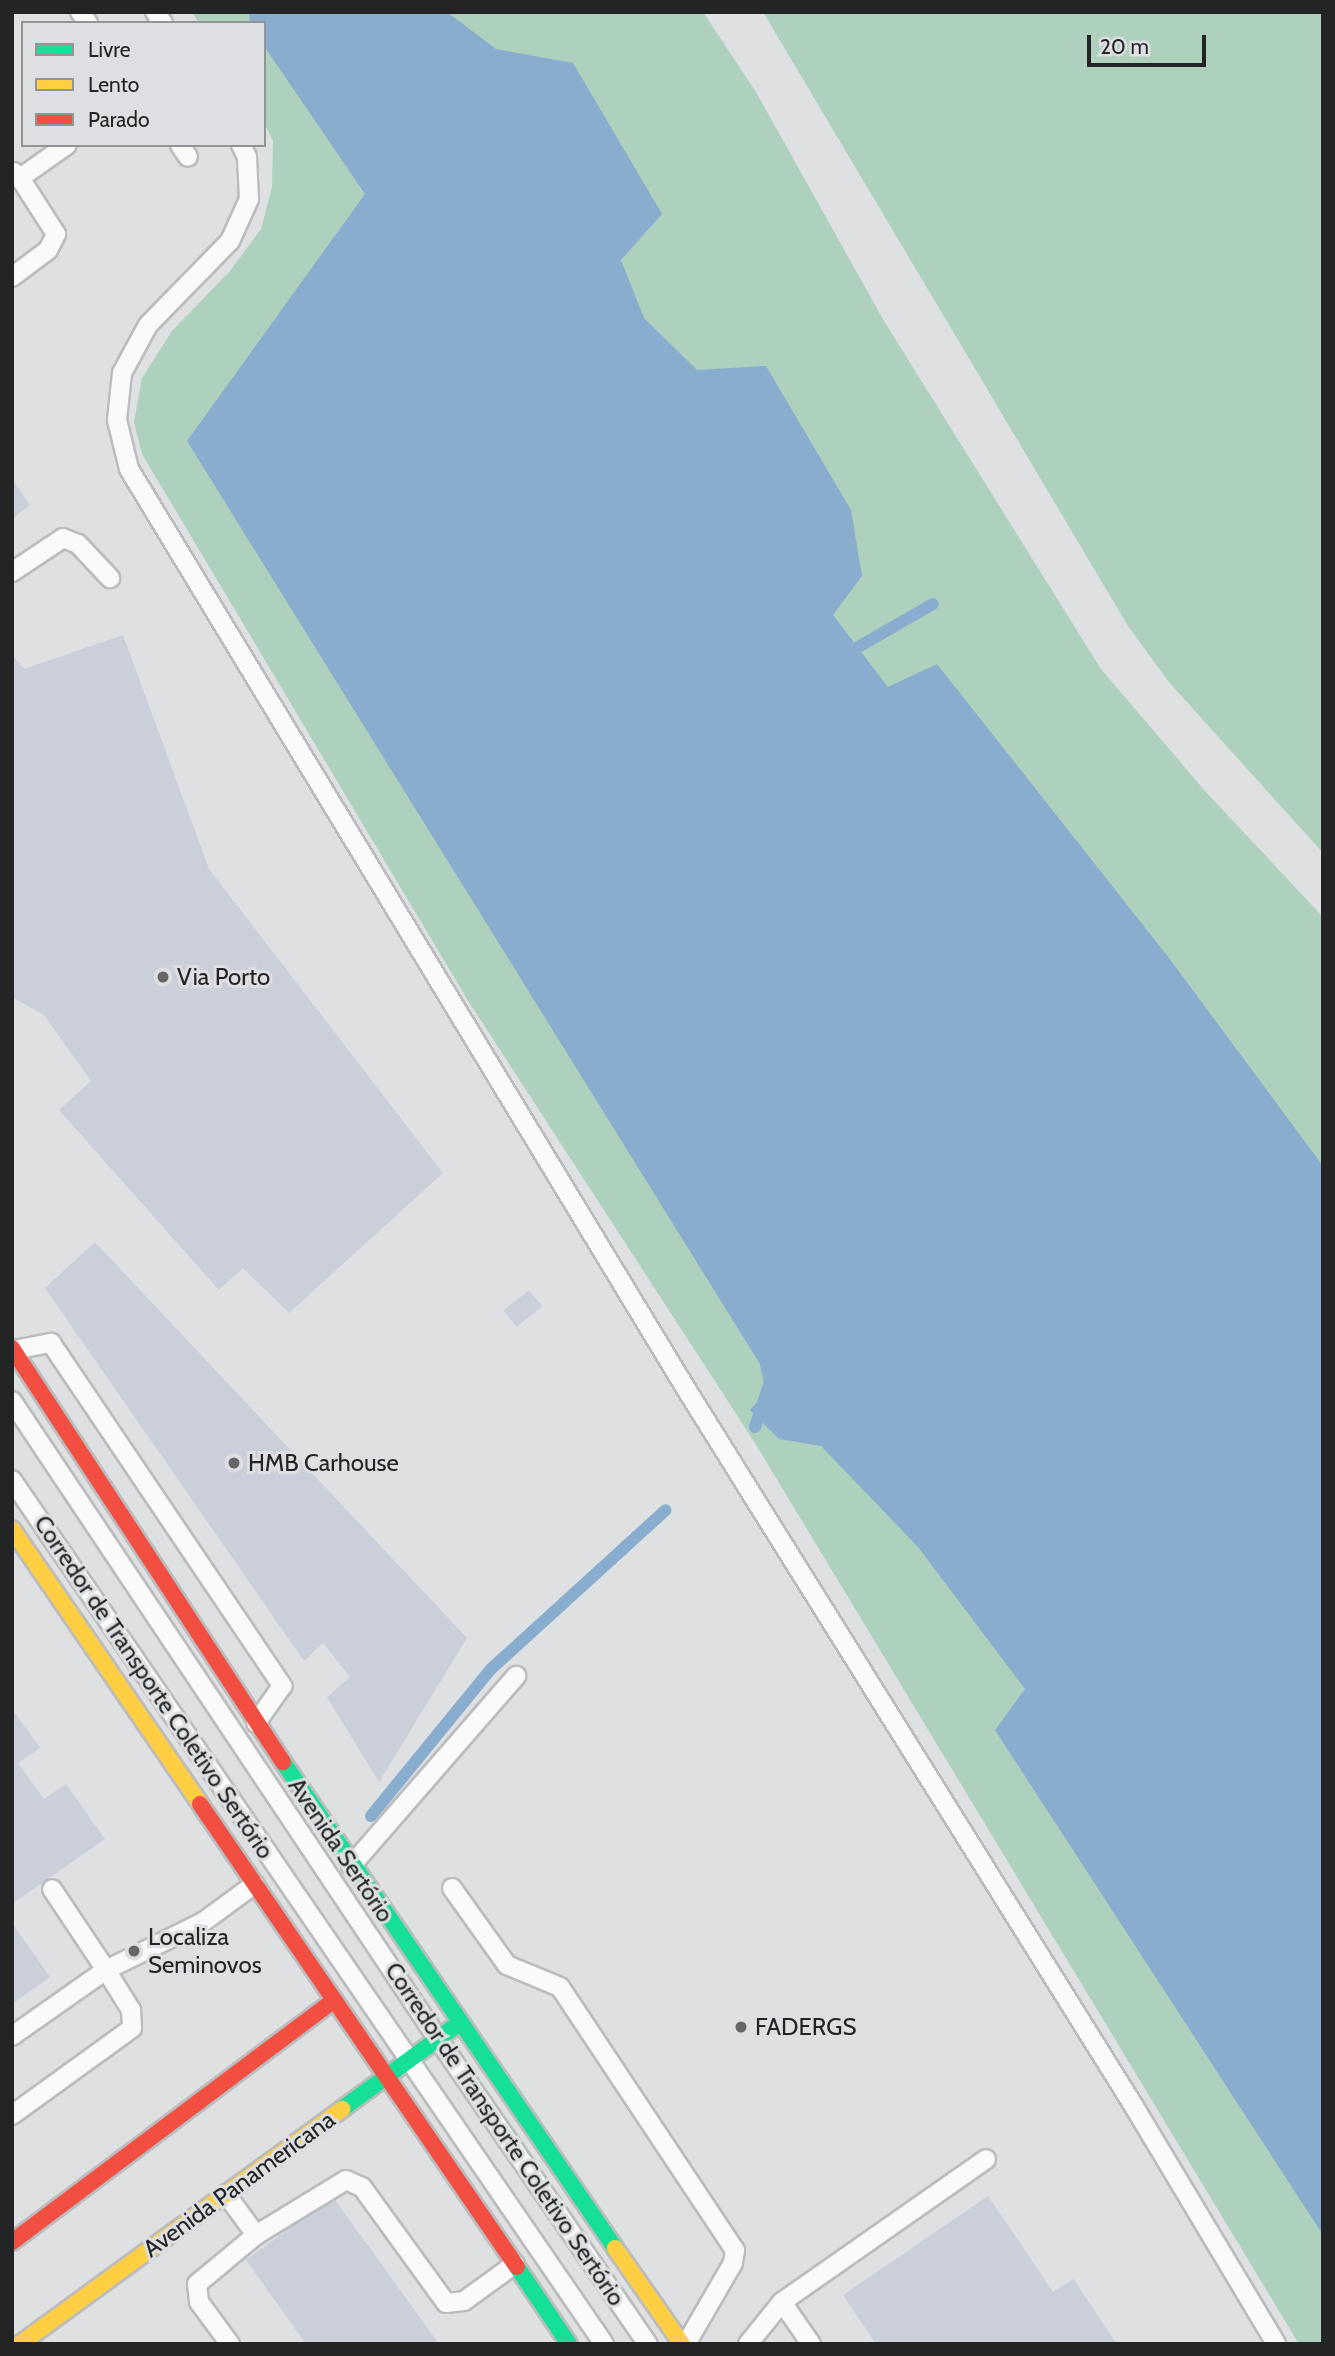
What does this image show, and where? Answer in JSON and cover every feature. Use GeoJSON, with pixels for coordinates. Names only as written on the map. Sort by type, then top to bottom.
{"type":"FeatureCollection","features":[{"type":"Feature","properties":{"kind":"main road","name":"Avenida Sertório"},"geometry":{"type":"LineString","coordinates":[[13,1349],[255,1723],[351,1866],[458,2024],[684,2344]]}},
{"type":"Feature","properties":{"kind":"main road"},"geometry":{"type":"LineString","coordinates":[[12,1528],[569,2344]]}},
{"type":"Feature","properties":{"kind":"main road"},"geometry":{"type":"LineString","coordinates":[[12,2242],[334,2000]]}},
{"type":"Feature","properties":{"kind":"main road","name":"Avenida Panamericana"},"geometry":{"type":"LineString","coordinates":[[20,2344],[458,2024]]}},
{"type":"Feature","properties":{"kind":"lane"},"geometry":{"type":"LineString","coordinates":[[12,277],[48,250],[56,234],[16,174],[63,147]]}},
{"type":"Feature","properties":{"kind":"lane"},"geometry":{"type":"LineString","coordinates":[[242,147],[247,157],[249,199],[230,241],[148,325],[122,373],[117,420],[129,469],[688,1392],[1128,2096],[1276,2344]]}},
{"type":"Feature","properties":{"kind":"lane"},"geometry":{"type":"LineString","coordinates":[[12,572],[63,538],[78,544],[110,578]]}},
{"type":"Feature","properties":{"kind":"lane"},"geometry":{"type":"LineString","coordinates":[[13,1349],[51,1343],[282,1686],[255,1723]]}},
{"type":"Feature","properties":{"kind":"lane","name":"Corredor de Transporte Coletivo Sertório"},"geometry":{"type":"LineString","coordinates":[[12,1401],[438,2039],[648,2344]]}},
{"type":"Feature","properties":{"kind":"lane","name":"Corredor de Transporte Coletivo Sertório"},"geometry":{"type":"LineString","coordinates":[[12,1480],[604,2344]]}},
{"type":"Feature","properties":{"kind":"lane"},"geometry":{"type":"LineString","coordinates":[[351,1866],[516,1676]]}},
{"type":"Feature","properties":{"kind":"lane"},"geometry":{"type":"LineString","coordinates":[[12,2036],[106,1970],[203,1922],[255,1884]]}},
{"type":"Feature","properties":{"kind":"lane"},"geometry":{"type":"LineString","coordinates":[[452,1888],[507,1965],[560,1987],[731,2244],[733,2263],[684,2344]]}},
{"type":"Feature","properties":{"kind":"lane"},"geometry":{"type":"LineString","coordinates":[[12,2115],[132,2028],[131,2010],[52,1889]]}},
{"type":"Feature","properties":{"kind":"lane"},"geometry":{"type":"LineString","coordinates":[[748,2344],[782,2302],[986,2159]]}},
{"type":"Feature","properties":{"kind":"lane"},"geometry":{"type":"LineString","coordinates":[[230,2344],[199,2302],[197,2284],[256,2235],[346,2180],[362,2187],[446,2303],[464,2301],[515,2264]]}},
{"type":"Feature","properties":{"kind":"lane"},"geometry":{"type":"LineString","coordinates":[[226,2194],[256,2235]]}},
{"type":"Feature","properties":{"kind":"lane"},"geometry":{"type":"LineString","coordinates":[[782,2302],[811,2344]]}},
{"type":"Feature","properties":{"kind":"green space"},"geometry":{"type":"Polygon","coordinates":[[[192,12],[703,12],[756,92],[884,321],[1101,669],[1205,791],[1323,917],[1323,2344],[1299,2344],[755,1443],[467,999],[142,454],[134,422],[142,378],[172,331],[230,271],[261,229],[272,187],[273,141],[266,127],[266,21],[198,21],[192,12]]]}},
{"type":"Feature","properties":{"kind":"green space"},"geometry":{"type":"Polygon","coordinates":[[[763,12],[1323,12],[1323,853],[1168,681],[1128,626],[763,12]]]}},
{"type":"Feature","properties":{"kind":"water"},"geometry":{"type":"Polygon","coordinates":[[[249,12],[447,12],[496,49],[573,63],[662,214],[621,260],[644,318],[697,370],[766,366],[851,510],[862,576],[833,615],[888,687],[937,664],[1169,958],[1323,1166],[1323,2235],[995,1730],[1025,1689],[918,1547],[821,1446],[779,1439],[750,1410],[773,1385],[187,441],[365,194],[266,49],[266,21],[250,21],[249,12]]]}},
{"type":"Feature","properties":{"kind":"building"},"geometry":{"type":"Polygon","coordinates":[[[12,479],[30,505],[12,519],[12,479]]]}},
{"type":"Feature","properties":{"kind":"building"},"geometry":{"type":"Polygon","coordinates":[[[123,635],[209,869],[443,1173],[289,1313],[243,1268],[219,1290],[59,1110],[91,1081],[44,1015],[12,997],[12,654],[24,669],[123,635]]]}},
{"type":"Feature","properties":{"kind":"building","name":"HMB Carhouse"},"geometry":{"type":"Polygon","coordinates":[[[95,1242],[467,1638],[379,1782],[327,1697],[350,1677],[323,1643],[304,1661],[45,1288],[95,1242]]]}},
{"type":"Feature","properties":{"kind":"building"},"geometry":{"type":"Polygon","coordinates":[[[529,1290],[542,1306],[517,1327],[503,1311],[529,1290]]]}},
{"type":"Feature","properties":{"kind":"building"},"geometry":{"type":"Polygon","coordinates":[[[12,1709],[40,1748],[18,1763],[44,1799],[66,1784],[105,1839],[12,1904],[12,1709]]]}},
{"type":"Feature","properties":{"kind":"building"},"geometry":{"type":"Polygon","coordinates":[[[12,1923],[50,1977],[12,2004],[12,1923]]]}},
{"type":"Feature","properties":{"kind":"building"},"geometry":{"type":"Polygon","coordinates":[[[988,2196],[1053,2292],[1073,2279],[1117,2344],[876,2344],[843,2295],[988,2196]]]}},
{"type":"Feature","properties":{"kind":"building"},"geometry":{"type":"Polygon","coordinates":[[[333,2197],[439,2344],[306,2344],[246,2260],[333,2197]]]}},
{"type":"Feature","properties":{"kind":"waterway"},"geometry":{"type":"LineString","coordinates":[[846,654],[933,604]]}},
{"type":"Feature","properties":{"kind":"waterway"},"geometry":{"type":"LineString","coordinates":[[755,1427],[770,1382],[766,1364]]}},
{"type":"Feature","properties":{"kind":"waterway"},"geometry":{"type":"LineString","coordinates":[[371,1816],[491,1669],[666,1510]]}},
{"type":"Feature","properties":{"kind":"traffic: fast"},"geometry":{"type":"LineString","coordinates":[[283,1762],[615,2248]]}},
{"type":"Feature","properties":{"kind":"traffic: fast"},"geometry":{"type":"LineString","coordinates":[[342,2109],[458,2024]]}},
{"type":"Feature","properties":{"kind":"traffic: fast"},"geometry":{"type":"LineString","coordinates":[[517,2267],[569,2344]]}},
{"type":"Feature","properties":{"kind":"traffic: slow"},"geometry":{"type":"LineString","coordinates":[[12,1529],[200,1804]]}},
{"type":"Feature","properties":{"kind":"traffic: slow"},"geometry":{"type":"LineString","coordinates":[[20,2344],[342,2109]]}},
{"type":"Feature","properties":{"kind":"traffic: slow"},"geometry":{"type":"LineString","coordinates":[[615,2248],[682,2344]]}},
{"type":"Feature","properties":{"kind":"traffic: jam"},"geometry":{"type":"LineString","coordinates":[[12,1348],[283,1762]]}},
{"type":"Feature","properties":{"kind":"traffic: jam"},"geometry":{"type":"LineString","coordinates":[[200,1804],[517,2267]]}},
{"type":"Feature","properties":{"kind":"traffic: jam"},"geometry":{"type":"LineString","coordinates":[[12,2242],[334,2000]]}},
{"type":"Feature","properties":{"kind":"place","name":"Via Porto"},"geometry":{"type":"Point","coordinates":[163,977]}},
{"type":"Feature","properties":{"kind":"place","name":"HMB Carhouse"},"geometry":{"type":"Point","coordinates":[234,1463]}},
{"type":"Feature","properties":{"kind":"place","name":"Localiza Seminovos"},"geometry":{"type":"Point","coordinates":[134,1951]}},
{"type":"Feature","properties":{"kind":"place","name":"FADERGS"},"geometry":{"type":"Point","coordinates":[741,2027]}}]}
